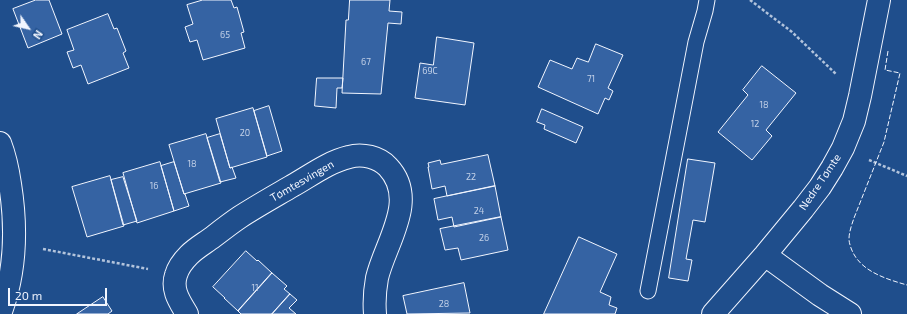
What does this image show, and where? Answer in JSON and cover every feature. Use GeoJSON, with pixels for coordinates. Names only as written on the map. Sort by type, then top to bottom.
{"type":"FeatureCollection","features":[{"type":"Feature","properties":{"kind":"street","name":"Nedre Tømte"},"geometry":{"type":"LineString","coordinates":[[713,314],[765,255],[820,187],[832,168],[854,121],[879,0]]}},
{"type":"Feature","properties":{"kind":"street"},"geometry":{"type":"LineString","coordinates":[[0,143],[8,172],[12,198],[15,244],[12,272],[0,314]]}},
{"type":"Feature","properties":{"kind":"street","name":"Tømtesvingen"},"geometry":{"type":"LineString","coordinates":[[176,275],[190,254],[248,213],[331,163],[350,156],[362,156],[372,158],[388,167],[397,178],[401,190],[402,201],[398,219],[377,278],[375,292],[375,314]]}},
{"type":"Feature","properties":{"kind":"street"},"geometry":{"type":"LineString","coordinates":[[765,255],[820,296],[850,314]]}},
{"type":"Feature","properties":{"kind":"street"},"geometry":{"type":"LineString","coordinates":[[176,275],[174,285],[177,296],[187,314]]}},
{"type":"Feature","properties":{"kind":"lane"},"geometry":{"type":"LineString","coordinates":[[648,290],[696,42],[707,0]]}},
{"type":"Feature","properties":{"kind":"path"},"geometry":{"type":"LineString","coordinates":[[750,0],[792,32],[838,75]]}},
{"type":"Feature","properties":{"kind":"path"},"geometry":{"type":"LineString","coordinates":[[842,148],[907,176]]}},
{"type":"Feature","properties":{"kind":"path"},"geometry":{"type":"LineString","coordinates":[[43,249],[176,275]]}},
{"type":"Feature","properties":{"kind":"building"},"geometry":{"type":"Polygon","coordinates":[[[36,0],[49,0],[62,34],[28,48],[13,9],[36,0]]]}},
{"type":"Feature","properties":{"kind":"building"},"geometry":{"type":"Polygon","coordinates":[[[203,0],[231,0],[234,8],[237,7],[244,32],[241,33],[245,48],[203,60],[197,40],[190,42],[185,27],[193,24],[187,5],[203,0]]]}},
{"type":"Feature","properties":{"kind":"building"},"geometry":{"type":"Polygon","coordinates":[[[350,0],[390,0],[389,11],[402,12],[401,24],[388,23],[381,94],[342,93],[346,20],[348,20],[350,0]]]}},
{"type":"Feature","properties":{"kind":"building"},"geometry":{"type":"Polygon","coordinates":[[[108,14],[114,29],[117,28],[126,51],[123,53],[129,68],[88,84],[81,65],[73,68],[67,52],[74,50],[67,30],[108,14]]]}},
{"type":"Feature","properties":{"kind":"building"},"geometry":{"type":"Polygon","coordinates":[[[437,37],[474,43],[465,105],[415,98],[420,63],[433,65],[437,37]]]}},
{"type":"Feature","properties":{"kind":"building"},"geometry":{"type":"Polygon","coordinates":[[[596,44],[623,55],[608,88],[613,91],[609,100],[605,98],[598,114],[538,87],[550,60],[572,69],[577,58],[588,62],[596,44]]]}},
{"type":"Feature","properties":{"kind":"building"},"geometry":{"type":"Polygon","coordinates":[[[762,66],[796,93],[766,130],[772,136],[752,160],[718,132],[748,95],[743,90],[762,66]]]}},
{"type":"Feature","properties":{"kind":"building"},"geometry":{"type":"Polygon","coordinates":[[[317,78],[343,78],[342,88],[337,88],[336,108],[315,106],[317,78]]]}},
{"type":"Feature","properties":{"kind":"building"},"geometry":{"type":"Polygon","coordinates":[[[269,106],[282,151],[267,156],[254,111],[269,106]]]}},
{"type":"Feature","properties":{"kind":"building"},"geometry":{"type":"Polygon","coordinates":[[[253,108],[267,157],[230,168],[216,119],[253,108]]]}},
{"type":"Feature","properties":{"kind":"building"},"geometry":{"type":"Polygon","coordinates":[[[542,109],[583,127],[576,143],[544,129],[545,125],[537,122],[542,109]]]}},
{"type":"Feature","properties":{"kind":"building"},"geometry":{"type":"Polygon","coordinates":[[[206,134],[221,183],[184,194],[169,145],[206,134]]]}},
{"type":"Feature","properties":{"kind":"building"},"geometry":{"type":"Polygon","coordinates":[[[220,134],[230,168],[232,167],[236,178],[220,182],[207,138],[220,134]]]}},
{"type":"Feature","properties":{"kind":"building"},"geometry":{"type":"Polygon","coordinates":[[[488,155],[495,186],[447,196],[445,186],[432,189],[428,163],[440,160],[441,164],[488,155]]]}},
{"type":"Feature","properties":{"kind":"building"},"geometry":{"type":"Polygon","coordinates":[[[688,159],[715,163],[705,222],[693,220],[686,259],[692,260],[688,281],[669,278],[688,159]]]}},
{"type":"Feature","properties":{"kind":"building"},"geometry":{"type":"Polygon","coordinates":[[[160,162],[174,211],[137,223],[123,173],[160,162]]]}},
{"type":"Feature","properties":{"kind":"building"},"geometry":{"type":"Polygon","coordinates":[[[174,162],[189,206],[174,211],[161,166],[174,162]]]}},
{"type":"Feature","properties":{"kind":"building"},"geometry":{"type":"Polygon","coordinates":[[[110,176],[124,226],[87,237],[72,187],[110,176]]]}},
{"type":"Feature","properties":{"kind":"building"},"geometry":{"type":"Polygon","coordinates":[[[123,177],[137,221],[123,225],[111,180],[123,177]]]}},
{"type":"Feature","properties":{"kind":"building"},"geometry":{"type":"Polygon","coordinates":[[[495,186],[501,217],[454,227],[452,217],[438,220],[434,199],[495,186]]]}},
{"type":"Feature","properties":{"kind":"building"},"geometry":{"type":"Polygon","coordinates":[[[501,217],[508,250],[461,260],[458,248],[445,250],[440,229],[501,217]]]}},
{"type":"Feature","properties":{"kind":"building"},"geometry":{"type":"Polygon","coordinates":[[[579,237],[617,254],[600,292],[611,297],[609,305],[617,308],[615,314],[544,314],[579,237]]]}},
{"type":"Feature","properties":{"kind":"building"},"geometry":{"type":"Polygon","coordinates":[[[246,251],[272,273],[238,311],[213,287],[246,251]]]}},
{"type":"Feature","properties":{"kind":"building"},"geometry":{"type":"Polygon","coordinates":[[[272,273],[287,286],[284,289],[290,294],[272,314],[241,314],[238,311],[272,273]]]}},
{"type":"Feature","properties":{"kind":"building"},"geometry":{"type":"Polygon","coordinates":[[[464,283],[470,313],[407,314],[403,296],[464,283]]]}},
{"type":"Feature","properties":{"kind":"building"},"geometry":{"type":"Polygon","coordinates":[[[290,294],[297,300],[289,308],[296,314],[272,314],[290,294]]]}},
{"type":"Feature","properties":{"kind":"building"},"geometry":{"type":"Polygon","coordinates":[[[103,297],[112,311],[108,314],[77,314],[103,297]]]}},
{"type":"Feature","properties":{"kind":"fence"},"geometry":{"type":"LineString","coordinates":[[888,51],[885,70],[900,73],[884,142],[854,218],[849,240],[851,248],[860,263],[882,277],[907,285]]}}]}
